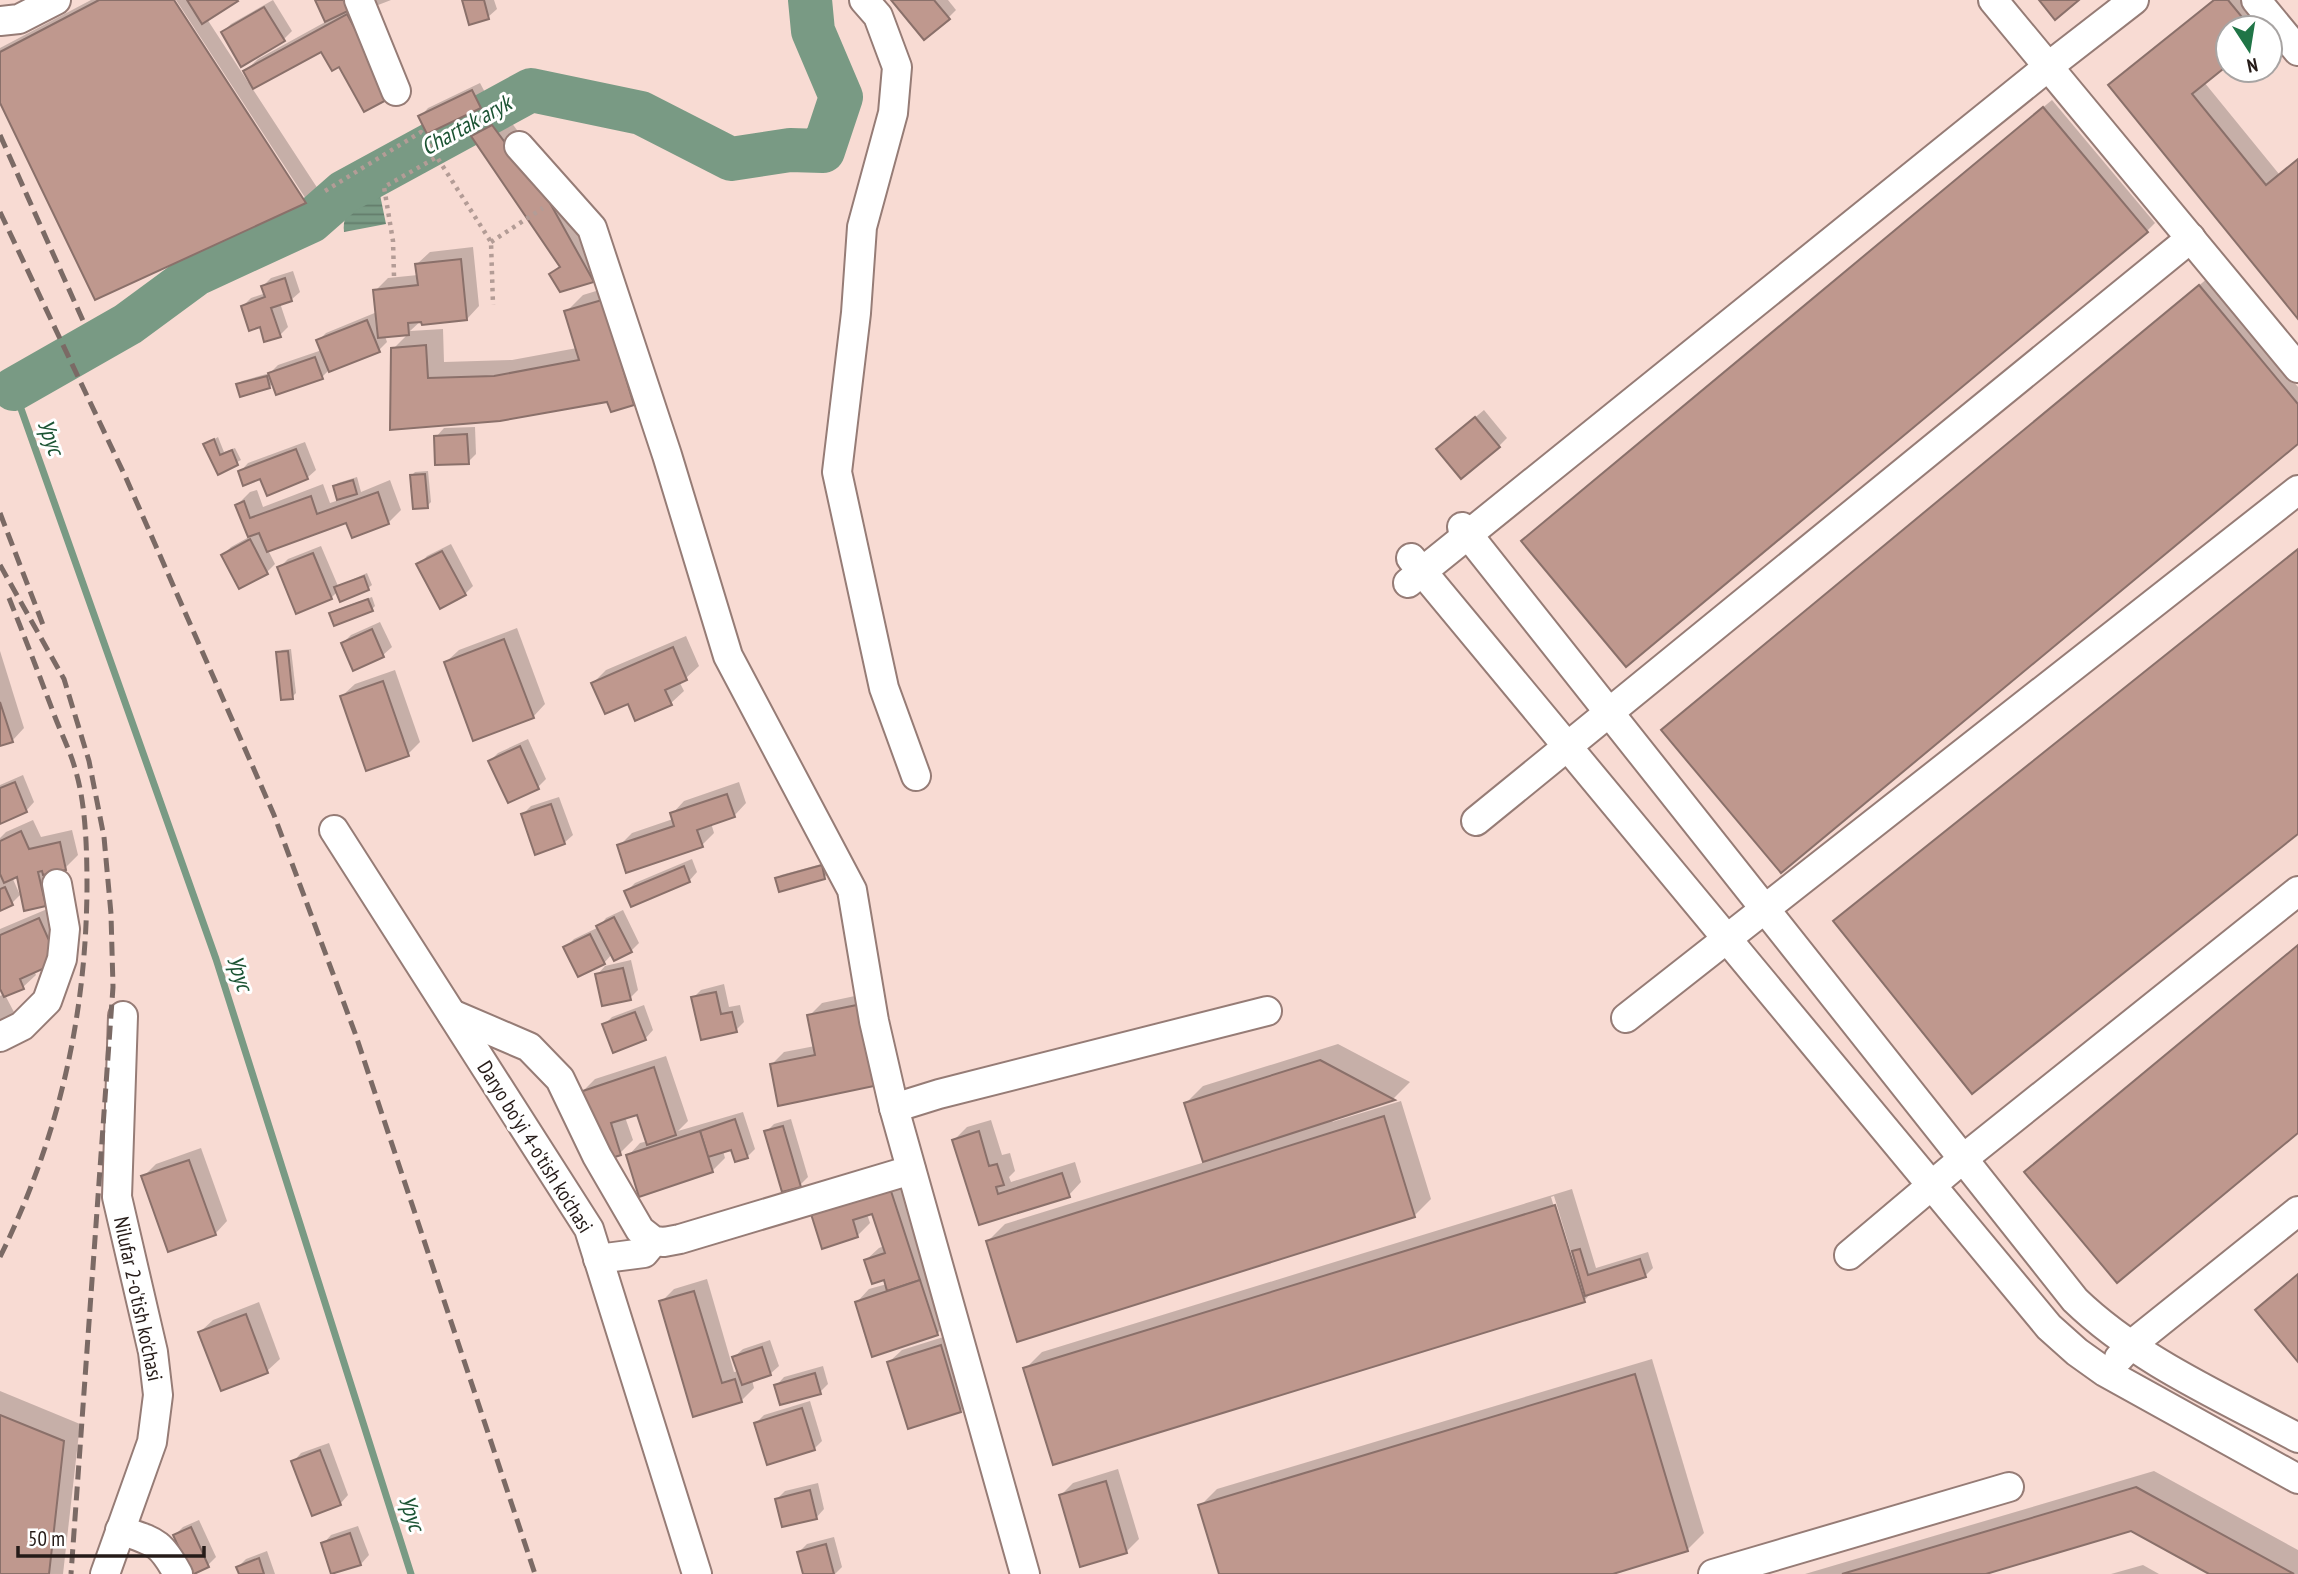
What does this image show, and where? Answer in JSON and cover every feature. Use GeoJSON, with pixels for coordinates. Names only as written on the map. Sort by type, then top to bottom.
{"type":"FeatureCollection","features":[{"type":"Feature","properties":{"kind":"street"},"geometry":{"type":"LineString","coordinates":[[0,21],[19,19],[56,0]]}},
{"type":"Feature","properties":{"kind":"street"},"geometry":{"type":"LineString","coordinates":[[359,0],[396,91]]}},
{"type":"Feature","properties":{"kind":"street"},"geometry":{"type":"LineString","coordinates":[[1993,0],[2298,368]]}},
{"type":"Feature","properties":{"kind":"street"},"geometry":{"type":"LineString","coordinates":[[2134,0],[1413,571],[1567,747],[2049,1327],[2105,1373],[2298,1479]]}},
{"type":"Feature","properties":{"kind":"street"},"geometry":{"type":"LineString","coordinates":[[2256,0],[2298,51]]}},
{"type":"Feature","properties":{"kind":"street"},"geometry":{"type":"LineString","coordinates":[[871,8],[897,67],[893,113],[862,227],[856,313],[837,472],[884,688],[916,776]]}},
{"type":"Feature","properties":{"kind":"street"},"geometry":{"type":"LineString","coordinates":[[519,146],[592,228],[667,455],[728,656],[852,890],[874,1021],[894,1108],[1025,1574]]}},
{"type":"Feature","properties":{"kind":"street"},"geometry":{"type":"LineString","coordinates":[[1476,821],[2191,238]]}},
{"type":"Feature","properties":{"kind":"street"},"geometry":{"type":"LineString","coordinates":[[1626,1018],[2298,490]]}},
{"type":"Feature","properties":{"kind":"street"},"geometry":{"type":"LineString","coordinates":[[1465,531],[2075,1300],[2131,1345],[2298,1438]]}},
{"type":"Feature","properties":{"kind":"street","name":"Daryo bo'yi 4-o'tish ko'chasi"},"geometry":{"type":"LineString","coordinates":[[334,830],[589,1229],[697,1574]]}},
{"type":"Feature","properties":{"kind":"street"},"geometry":{"type":"LineString","coordinates":[[0,1037],[22,1026],[47,1001],[62,959],[65,929],[57,884]]}},
{"type":"Feature","properties":{"kind":"street"},"geometry":{"type":"LineString","coordinates":[[1849,1255],[1964,1158],[2298,891]]}},
{"type":"Feature","properties":{"kind":"street"},"geometry":{"type":"LineString","coordinates":[[894,1108],[939,1094],[1267,1011]]}},
{"type":"Feature","properties":{"kind":"street"},"geometry":{"type":"LineString","coordinates":[[452,1014],[529,1047],[560,1079],[597,1156],[640,1230],[654,1241],[680,1239],[911,1170]]}},
{"type":"Feature","properties":{"kind":"street","name":"Nilufar 2-o'tish ko'chasi"},"geometry":{"type":"LineString","coordinates":[[105,1574],[152,1442],[158,1395],[153,1352],[117,1197],[123,1016]]}},
{"type":"Feature","properties":{"kind":"street"},"geometry":{"type":"LineString","coordinates":[[2105,1373],[2131,1345],[2298,1211]]}},
{"type":"Feature","properties":{"kind":"street"},"geometry":{"type":"LineString","coordinates":[[598,1259],[644,1253],[654,1241]]}},
{"type":"Feature","properties":{"kind":"street"},"geometry":{"type":"LineString","coordinates":[[1713,1574],[2010,1486]]}},
{"type":"Feature","properties":{"kind":"street"},"geometry":{"type":"LineString","coordinates":[[120,1530],[153,1542],[167,1554],[178,1574]]}},
{"type":"Feature","properties":{"kind":"path"},"geometry":{"type":"LineString","coordinates":[[325,191],[421,132],[491,242],[493,305]]}},
{"type":"Feature","properties":{"kind":"path"},"geometry":{"type":"LineString","coordinates":[[394,276],[393,241],[384,187],[437,157]]}},
{"type":"Feature","properties":{"kind":"path"},"geometry":{"type":"LineString","coordinates":[[491,242],[550,203]]}},
{"type":"Feature","properties":{"kind":"shaded area"},"geometry":{"type":"Polygon","coordinates":[[[379,190],[386,224],[344,232],[349,211],[359,201],[379,190]]]}},
{"type":"Feature","properties":{"kind":"building"},"geometry":{"type":"Polygon","coordinates":[[[99,0],[174,0],[306,203],[95,300],[0,103],[0,52],[99,0]]]}},
{"type":"Feature","properties":{"kind":"building"},"geometry":{"type":"Polygon","coordinates":[[[187,0],[237,0],[238,1],[202,24],[187,0]]]}},
{"type":"Feature","properties":{"kind":"building"},"geometry":{"type":"Polygon","coordinates":[[[315,0],[347,0],[352,9],[325,22],[315,0]]]}},
{"type":"Feature","properties":{"kind":"building"},"geometry":{"type":"Polygon","coordinates":[[[462,0],[484,0],[489,19],[469,25],[462,0]]]}},
{"type":"Feature","properties":{"kind":"building"},"geometry":{"type":"Polygon","coordinates":[[[891,0],[934,0],[950,19],[924,40],[891,0]]]}},
{"type":"Feature","properties":{"kind":"building"},"geometry":{"type":"Polygon","coordinates":[[[2039,0],[2079,0],[2055,20],[2039,0]]]}},
{"type":"Feature","properties":{"kind":"building"},"geometry":{"type":"Polygon","coordinates":[[[2214,0],[2228,0],[2240,14],[2214,14],[2214,76],[2192,94],[2266,185],[2298,159],[2298,319],[2108,85],[2214,0]]]}},
{"type":"Feature","properties":{"kind":"building"},"geometry":{"type":"Polygon","coordinates":[[[264,7],[285,41],[241,67],[221,32],[264,7]]]}},
{"type":"Feature","properties":{"kind":"building"},"geometry":{"type":"Polygon","coordinates":[[[347,14],[392,97],[364,112],[339,67],[332,71],[321,52],[253,89],[243,71],[347,14]]]}},
{"type":"Feature","properties":{"kind":"building"},"geometry":{"type":"Polygon","coordinates":[[[472,90],[481,108],[427,134],[418,116],[472,90]]]}},
{"type":"Feature","properties":{"kind":"building"},"geometry":{"type":"Polygon","coordinates":[[[2043,107],[2148,232],[1626,667],[1521,541],[2043,107]]]}},
{"type":"Feature","properties":{"kind":"building"},"geometry":{"type":"Polygon","coordinates":[[[492,125],[550,203],[594,282],[560,292],[549,274],[560,267],[471,136],[492,125]]]}},
{"type":"Feature","properties":{"kind":"building"},"geometry":{"type":"Polygon","coordinates":[[[461,259],[467,320],[422,325],[421,322],[408,323],[409,335],[378,338],[373,290],[418,285],[415,264],[461,259]]]}},
{"type":"Feature","properties":{"kind":"building"},"geometry":{"type":"Polygon","coordinates":[[[285,278],[292,301],[271,308],[281,337],[264,342],[260,327],[249,331],[241,306],[265,297],[261,286],[285,278]]]}},
{"type":"Feature","properties":{"kind":"building"},"geometry":{"type":"Polygon","coordinates":[[[2199,285],[2298,404],[2298,444],[1781,873],[1661,730],[2199,285]]]}},
{"type":"Feature","properties":{"kind":"building"},"geometry":{"type":"Polygon","coordinates":[[[602,300],[634,405],[611,412],[607,402],[500,421],[390,430],[391,348],[426,345],[428,378],[494,376],[579,360],[564,311],[602,300]]]}},
{"type":"Feature","properties":{"kind":"building"},"geometry":{"type":"Polygon","coordinates":[[[367,320],[380,352],[329,372],[316,340],[367,320]]]}},
{"type":"Feature","properties":{"kind":"building"},"geometry":{"type":"Polygon","coordinates":[[[315,357],[323,379],[276,395],[268,373],[315,357]]]}},
{"type":"Feature","properties":{"kind":"building"},"geometry":{"type":"Polygon","coordinates":[[[267,376],[270,388],[240,397],[236,384],[267,376]]]}},
{"type":"Feature","properties":{"kind":"building"},"geometry":{"type":"Polygon","coordinates":[[[1475,417],[1500,447],[1461,479],[1436,449],[1475,417]]]}},
{"type":"Feature","properties":{"kind":"building"},"geometry":{"type":"Polygon","coordinates":[[[467,434],[469,464],[435,465],[434,436],[467,434]]]}},
{"type":"Feature","properties":{"kind":"building"},"geometry":{"type":"Polygon","coordinates":[[[214,439],[220,455],[232,450],[238,465],[218,475],[203,444],[214,439]]]}},
{"type":"Feature","properties":{"kind":"building"},"geometry":{"type":"Polygon","coordinates":[[[296,449],[308,479],[267,496],[260,479],[243,486],[238,471],[296,449]]]}},
{"type":"Feature","properties":{"kind":"building"},"geometry":{"type":"Polygon","coordinates":[[[425,474],[428,508],[413,509],[410,475],[425,474]]]}},
{"type":"Feature","properties":{"kind":"building"},"geometry":{"type":"Polygon","coordinates":[[[353,480],[357,494],[337,500],[333,486],[353,480]]]}},
{"type":"Feature","properties":{"kind":"building"},"geometry":{"type":"Polygon","coordinates":[[[378,492],[389,524],[352,538],[346,523],[267,552],[259,533],[248,537],[235,505],[244,501],[250,518],[311,496],[317,514],[378,492]]]}},
{"type":"Feature","properties":{"kind":"building"},"geometry":{"type":"Polygon","coordinates":[[[250,539],[268,574],[239,589],[221,555],[250,539]]]}},
{"type":"Feature","properties":{"kind":"building"},"geometry":{"type":"Polygon","coordinates":[[[2298,549],[2298,834],[1972,1094],[1833,921],[2298,549]]]}},
{"type":"Feature","properties":{"kind":"building"},"geometry":{"type":"Polygon","coordinates":[[[442,551],[466,595],[440,609],[416,564],[442,551]]]}},
{"type":"Feature","properties":{"kind":"building"},"geometry":{"type":"Polygon","coordinates":[[[313,553],[332,599],[296,614],[277,567],[313,553]]]}},
{"type":"Feature","properties":{"kind":"building"},"geometry":{"type":"Polygon","coordinates":[[[364,576],[369,590],[340,602],[334,587],[364,576]]]}},
{"type":"Feature","properties":{"kind":"building"},"geometry":{"type":"Polygon","coordinates":[[[368,599],[373,611],[334,626],[329,613],[368,599]]]}},
{"type":"Feature","properties":{"kind":"building"},"geometry":{"type":"Polygon","coordinates":[[[372,629],[384,657],[353,671],[341,643],[372,629]]]}},
{"type":"Feature","properties":{"kind":"building"},"geometry":{"type":"Polygon","coordinates":[[[504,639],[534,718],[473,741],[444,662],[504,639]]]}},
{"type":"Feature","properties":{"kind":"building"},"geometry":{"type":"Polygon","coordinates":[[[673,647],[687,680],[665,690],[672,705],[635,721],[628,704],[605,714],[591,683],[673,647]]]}},
{"type":"Feature","properties":{"kind":"building"},"geometry":{"type":"Polygon","coordinates":[[[288,651],[293,699],[281,700],[276,652],[288,651]]]}},
{"type":"Feature","properties":{"kind":"building"},"geometry":{"type":"Polygon","coordinates":[[[383,681],[409,756],[366,771],[340,696],[383,681]]]}},
{"type":"Feature","properties":{"kind":"building"},"geometry":{"type":"Polygon","coordinates":[[[0,702],[13,742],[0,746],[0,702]]]}},
{"type":"Feature","properties":{"kind":"building"},"geometry":{"type":"Polygon","coordinates":[[[520,746],[539,789],[508,803],[488,761],[520,746]]]}},
{"type":"Feature","properties":{"kind":"building"},"geometry":{"type":"Polygon","coordinates":[[[15,782],[27,812],[0,824],[0,788],[15,782]]]}},
{"type":"Feature","properties":{"kind":"building"},"geometry":{"type":"Polygon","coordinates":[[[727,794],[735,817],[697,830],[703,847],[626,873],[617,845],[674,826],[670,813],[727,794]]]}},
{"type":"Feature","properties":{"kind":"building"},"geometry":{"type":"Polygon","coordinates":[[[551,804],[565,844],[535,855],[521,814],[551,804]]]}},
{"type":"Feature","properties":{"kind":"building"},"geometry":{"type":"Polygon","coordinates":[[[21,831],[29,849],[60,842],[66,870],[43,875],[42,871],[38,872],[46,906],[24,911],[17,877],[4,883],[0,874],[0,841],[21,831]]]}},
{"type":"Feature","properties":{"kind":"building"},"geometry":{"type":"Polygon","coordinates":[[[822,865],[825,879],[779,892],[775,878],[822,865]]]}},
{"type":"Feature","properties":{"kind":"building"},"geometry":{"type":"Polygon","coordinates":[[[684,866],[690,882],[631,907],[624,891],[684,866]]]}},
{"type":"Feature","properties":{"kind":"building"},"geometry":{"type":"Polygon","coordinates":[[[5,887],[13,905],[0,911],[0,889],[5,887]]]}},
{"type":"Feature","properties":{"kind":"building"},"geometry":{"type":"Polygon","coordinates":[[[614,917],[632,952],[614,961],[596,926],[614,917]]]}},
{"type":"Feature","properties":{"kind":"building"},"geometry":{"type":"Polygon","coordinates":[[[39,918],[56,956],[47,967],[20,979],[24,989],[4,997],[0,989],[0,935],[39,918]]]}},
{"type":"Feature","properties":{"kind":"building"},"geometry":{"type":"Polygon","coordinates":[[[590,934],[605,964],[578,977],[563,947],[590,934]]]}},
{"type":"Feature","properties":{"kind":"building"},"geometry":{"type":"Polygon","coordinates":[[[2298,945],[2298,1133],[2117,1283],[2024,1172],[2298,945]]]}},
{"type":"Feature","properties":{"kind":"building"},"geometry":{"type":"Polygon","coordinates":[[[623,968],[631,1000],[602,1006],[595,974],[623,968]]]}},
{"type":"Feature","properties":{"kind":"building"},"geometry":{"type":"Polygon","coordinates":[[[716,992],[721,1014],[732,1012],[737,1032],[701,1040],[691,997],[716,992]]]}},
{"type":"Feature","properties":{"kind":"building"},"geometry":{"type":"Polygon","coordinates":[[[857,1005],[874,1086],[778,1106],[770,1064],[815,1055],[807,1015],[857,1005]]]}},
{"type":"Feature","properties":{"kind":"building"},"geometry":{"type":"Polygon","coordinates":[[[635,1012],[646,1040],[613,1053],[602,1024],[635,1012]]]}},
{"type":"Feature","properties":{"kind":"building"},"geometry":{"type":"Polygon","coordinates":[[[1320,1060],[1395,1100],[1203,1162],[1184,1103],[1320,1060]]]}},
{"type":"Feature","properties":{"kind":"building"},"geometry":{"type":"Polygon","coordinates":[[[654,1067],[676,1135],[647,1145],[637,1115],[611,1123],[621,1155],[602,1161],[580,1092],[654,1067]]]}},
{"type":"Feature","properties":{"kind":"building"},"geometry":{"type":"Polygon","coordinates":[[[1384,1116],[1415,1217],[1017,1342],[986,1241],[1384,1116]]]}},
{"type":"Feature","properties":{"kind":"building"},"geometry":{"type":"Polygon","coordinates":[[[735,1119],[748,1158],[735,1162],[731,1150],[708,1157],[700,1131],[735,1119]]]}},
{"type":"Feature","properties":{"kind":"building"},"geometry":{"type":"Polygon","coordinates":[[[783,1126],[801,1187],[782,1192],[764,1131],[783,1126]]]}},
{"type":"Feature","properties":{"kind":"building"},"geometry":{"type":"Polygon","coordinates":[[[700,1131],[713,1172],[639,1197],[626,1155],[700,1131]]]}},
{"type":"Feature","properties":{"kind":"building"},"geometry":{"type":"Polygon","coordinates":[[[979,1131],[989,1166],[997,1164],[1004,1185],[996,1187],[998,1194],[1062,1173],[1070,1197],[979,1225],[952,1140],[979,1131]]]}},
{"type":"Feature","properties":{"kind":"building"},"geometry":{"type":"Polygon","coordinates":[[[189,1160],[216,1235],[168,1252],[141,1176],[189,1160]]]}},
{"type":"Feature","properties":{"kind":"building"},"geometry":{"type":"Polygon","coordinates":[[[890,1188],[920,1280],[887,1291],[884,1280],[872,1284],[864,1260],[885,1253],[872,1214],[853,1220],[858,1237],[822,1249],[811,1214],[890,1188]]]}},
{"type":"Feature","properties":{"kind":"building"},"geometry":{"type":"Polygon","coordinates":[[[1555,1205],[1585,1302],[1053,1465],[1023,1368],[1555,1205]]]}},
{"type":"Feature","properties":{"kind":"building"},"geometry":{"type":"Polygon","coordinates":[[[1580,1249],[1588,1275],[1640,1259],[1646,1277],[1585,1296],[1572,1251],[1580,1249]]]}},
{"type":"Feature","properties":{"kind":"building"},"geometry":{"type":"Polygon","coordinates":[[[2298,1274],[2298,1362],[2255,1310],[2298,1274]]]}},
{"type":"Feature","properties":{"kind":"building"},"geometry":{"type":"Polygon","coordinates":[[[920,1280],[938,1335],[872,1357],[855,1302],[920,1280]]]}},
{"type":"Feature","properties":{"kind":"building"},"geometry":{"type":"Polygon","coordinates":[[[694,1291],[722,1383],[735,1379],[742,1402],[693,1417],[659,1301],[694,1291]]]}},
{"type":"Feature","properties":{"kind":"building"},"geometry":{"type":"Polygon","coordinates":[[[246,1314],[268,1373],[221,1391],[198,1332],[246,1314]]]}},
{"type":"Feature","properties":{"kind":"building"},"geometry":{"type":"Polygon","coordinates":[[[941,1345],[961,1412],[908,1429],[887,1362],[941,1345]]]}},
{"type":"Feature","properties":{"kind":"building"},"geometry":{"type":"Polygon","coordinates":[[[762,1347],[771,1375],[742,1385],[732,1357],[762,1347]]]}},
{"type":"Feature","properties":{"kind":"building"},"geometry":{"type":"Polygon","coordinates":[[[815,1373],[821,1394],[780,1405],[774,1385],[815,1373]]]}},
{"type":"Feature","properties":{"kind":"building"},"geometry":{"type":"Polygon","coordinates":[[[1635,1374],[1688,1551],[1613,1574],[1219,1574],[1198,1505],[1635,1374]]]}},
{"type":"Feature","properties":{"kind":"building"},"geometry":{"type":"Polygon","coordinates":[[[802,1408],[815,1450],[767,1465],[754,1423],[802,1408]]]}},
{"type":"Feature","properties":{"kind":"building"},"geometry":{"type":"Polygon","coordinates":[[[0,1415],[64,1441],[49,1574],[0,1574],[0,1415]]]}},
{"type":"Feature","properties":{"kind":"building"},"geometry":{"type":"Polygon","coordinates":[[[320,1450],[341,1505],[312,1516],[291,1461],[320,1450]]]}},
{"type":"Feature","properties":{"kind":"building"},"geometry":{"type":"Polygon","coordinates":[[[1106,1481],[1127,1553],[1080,1567],[1059,1495],[1106,1481]]]}},
{"type":"Feature","properties":{"kind":"building"},"geometry":{"type":"Polygon","coordinates":[[[2136,1487],[2294,1574],[2209,1574],[2131,1531],[1986,1574],[1842,1574],[2136,1487]]]}},
{"type":"Feature","properties":{"kind":"building"},"geometry":{"type":"Polygon","coordinates":[[[810,1490],[817,1519],[782,1527],[775,1499],[810,1490]]]}},
{"type":"Feature","properties":{"kind":"building"},"geometry":{"type":"Polygon","coordinates":[[[191,1527],[209,1567],[194,1574],[191,1574],[173,1535],[191,1527]]]}},
{"type":"Feature","properties":{"kind":"building"},"geometry":{"type":"Polygon","coordinates":[[[350,1533],[361,1565],[331,1574],[321,1543],[350,1533]]]}},
{"type":"Feature","properties":{"kind":"building"},"geometry":{"type":"Polygon","coordinates":[[[826,1544],[834,1574],[803,1574],[797,1552],[826,1544]]]}},
{"type":"Feature","properties":{"kind":"building"},"geometry":{"type":"Polygon","coordinates":[[[259,1558],[264,1574],[239,1574],[236,1567],[259,1558]]]}},
{"type":"Feature","properties":{"kind":"waterway","name":"Chartak aryk"},"geometry":{"type":"LineString","coordinates":[[14,389],[128,324],[196,274],[311,221],[344,192],[531,90],[641,113],[731,159],[790,150],[823,151],[841,97],[813,31],[810,0]]}},
{"type":"Feature","properties":{"kind":"waterway","name":"Урус"},"geometry":{"type":"LineString","coordinates":[[0,394],[14,389],[216,959],[411,1574]]}},
{"type":"Feature","properties":{"kind":"railway"},"geometry":{"type":"LineString","coordinates":[[0,135],[84,323]]}},
{"type":"Feature","properties":{"kind":"railway"},"geometry":{"type":"LineString","coordinates":[[0,212],[126,478],[274,815],[355,1033],[535,1574]]}},
{"type":"Feature","properties":{"kind":"railway"},"geometry":{"type":"LineString","coordinates":[[0,513],[45,630]]}},
{"type":"Feature","properties":{"kind":"railway"},"geometry":{"type":"LineString","coordinates":[[0,565],[64,679],[89,761],[104,837],[111,914],[113,987],[71,1574]]}},
{"type":"Feature","properties":{"kind":"railway"},"geometry":{"type":"LineString","coordinates":[[0,1257],[38,1168],[65,1077],[81,984],[87,888],[84,814],[76,772],[9,598]]}}]}
